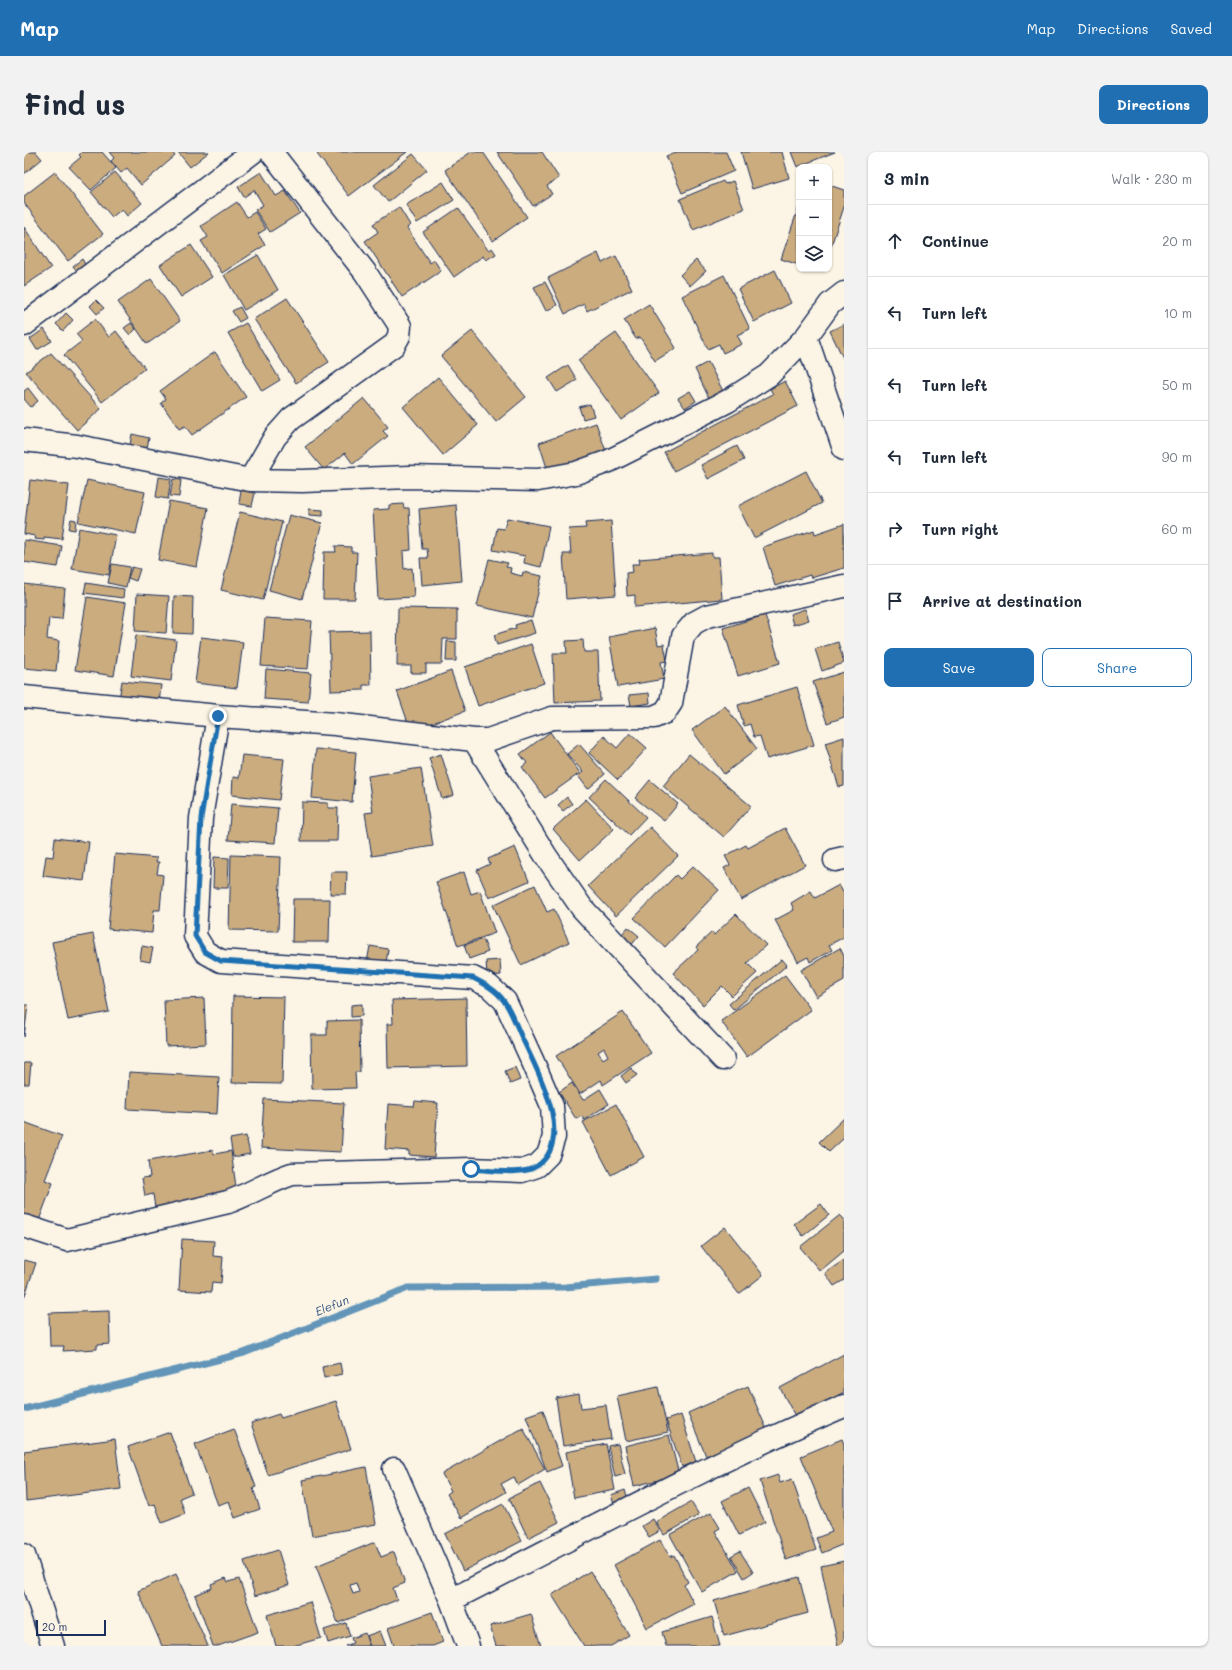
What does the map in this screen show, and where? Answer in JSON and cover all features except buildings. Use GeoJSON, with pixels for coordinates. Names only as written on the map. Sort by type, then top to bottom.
{"type":"FeatureCollection","features":[{"type":"Feature","properties":{"kind":"street"},"geometry":{"type":"LineString","coordinates":[[24,325],[253,152]]}},
{"type":"Feature","properties":{"kind":"street"},"geometry":{"type":"LineString","coordinates":[[250,480],[275,437],[291,419],[394,345],[399,336],[400,326],[365,272],[271,152]]}},
{"type":"Feature","properties":{"kind":"street"},"geometry":{"type":"LineString","coordinates":[[24,440],[77,446],[250,480],[302,481],[410,477],[538,480],[576,473],[610,462],[728,401],[769,375],[806,337],[830,304],[844,293]]}},
{"type":"Feature","properties":{"kind":"street"},"geometry":{"type":"LineString","coordinates":[[806,337],[844,449]]}},
{"type":"Feature","properties":{"kind":"street"},"geometry":{"type":"LineString","coordinates":[[24,697],[218,716],[335,724],[474,740],[488,740],[552,718],[654,717],[665,712],[671,703],[683,636],[694,623],[707,616],[844,586]]}},
{"type":"Feature","properties":{"kind":"street"},"geometry":{"type":"LineString","coordinates":[[24,1226],[67,1240],[228,1202],[249,1195],[272,1181],[292,1174],[471,1169],[522,1171],[537,1166],[548,1154],[554,1138],[552,1106],[504,1001],[489,986],[473,978],[221,961],[205,952],[195,936],[201,818],[218,716]]}},
{"type":"Feature","properties":{"kind":"street"},"geometry":{"type":"LineString","coordinates":[[474,740],[546,856],[582,908],[723,1059]]}},
{"type":"Feature","properties":{"kind":"street"},"geometry":{"type":"LineString","coordinates":[[451,1600],[767,1441],[844,1406]]}},
{"type":"Feature","properties":{"kind":"street"},"geometry":{"type":"LineString","coordinates":[[394,1469],[451,1600],[468,1646]]}},
{"type":"Feature","properties":{"kind":"street"},"geometry":{"type":"LineString","coordinates":[[24,1555],[53,1646]]}},
{"type":"Feature","properties":{"kind":"waterway","name":"Elefun"},"geometry":{"type":"LineString","coordinates":[[24,1409],[244,1353],[408,1288],[565,1287],[656,1279]]}},
{"type":"Feature","properties":{"kind":"route"},"geometry":{"type":"LineString","coordinates":[[218,716],[201,818],[195,936],[205,952],[221,961],[473,978],[489,986],[504,1001],[552,1106],[554,1138],[548,1154],[537,1166],[522,1171],[471,1169]]}}]}
